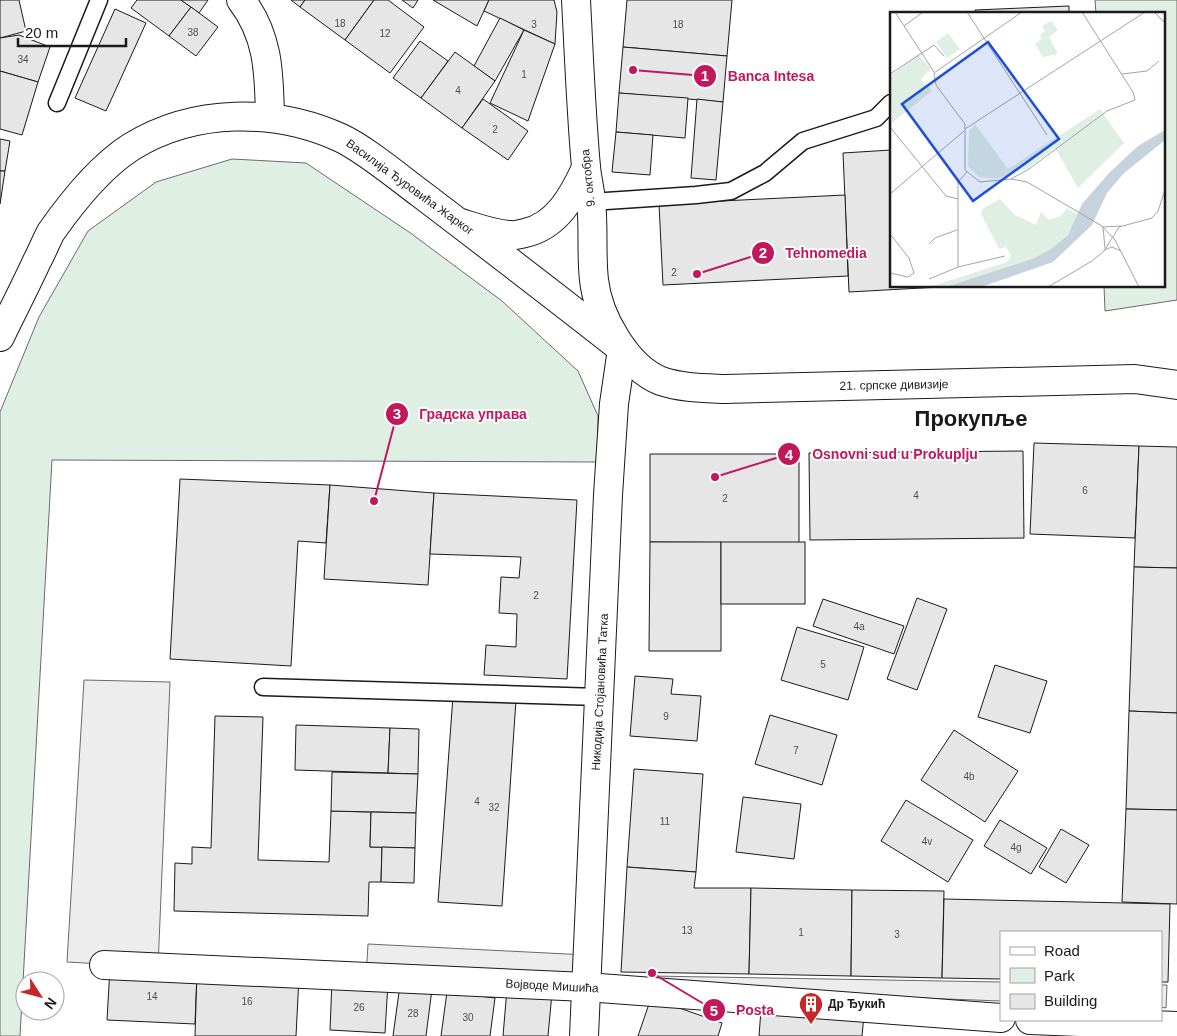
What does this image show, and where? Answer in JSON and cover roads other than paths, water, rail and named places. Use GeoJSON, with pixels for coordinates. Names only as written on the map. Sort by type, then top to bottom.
{"type":"FeatureCollection","features":[{"type":"Feature","properties":{"kind":"main road"},"geometry":{"type":"LineString","coordinates":[[241,0],[253,15],[263,43],[270,76],[270,117]]}},
{"type":"Feature","properties":{"kind":"main road","name":"9. октобра"},"geometry":{"type":"LineString","coordinates":[[576,0],[586,168],[591,202],[594,280],[598,301],[606,323],[622,349]]}},
{"type":"Feature","properties":{"kind":"main road","name":"Василија Ђуровића Жарког"},"geometry":{"type":"LineString","coordinates":[[0,337],[50,234],[87,186],[130,148],[154,136],[176,128],[223,118],[245,116],[270,117],[295,122],[343,139],[371,157],[461,223],[622,349]]}},
{"type":"Feature","properties":{"kind":"main road"},"geometry":{"type":"LineString","coordinates":[[461,223],[488,232],[512,236],[536,230],[559,213],[576,191],[586,168]]}},
{"type":"Feature","properties":{"kind":"main road","name":"21. српске дивизије"},"geometry":{"type":"LineString","coordinates":[[622,349],[642,369],[659,380],[692,388],[734,389],[1135,379],[1177,385]]}},
{"type":"Feature","properties":{"kind":"main road","name":"Никодија Стојановића Татка"},"geometry":{"type":"LineString","coordinates":[[584,1036],[612,428],[622,349]]}},
{"type":"Feature","properties":{"kind":"main road","name":"Војводе Мишића"},"geometry":{"type":"LineString","coordinates":[[104,965],[586,987],[707,998],[1000,1018]]}},
{"type":"Feature","properties":{"kind":"main road"},"geometry":{"type":"LineString","coordinates":[[1054,1021],[1177,1026]]}},
{"type":"Feature","properties":{"kind":"lane"},"geometry":{"type":"LineString","coordinates":[[56,103],[99,0]]}},
{"type":"Feature","properties":{"kind":"lane"},"geometry":{"type":"LineString","coordinates":[[591,202],[731,191],[765,173],[803,141],[876,118],[890,104]]}},
{"type":"Feature","properties":{"kind":"lane"},"geometry":{"type":"LineString","coordinates":[[263,687],[600,697]]}},
{"type":"Feature","properties":{"kind":"place","name":"Banca Intesa"},"geometry":{"type":"Point","coordinates":[633,70]}},
{"type":"Feature","properties":{"kind":"place","name":"Tehnomedia"},"geometry":{"type":"Point","coordinates":[697,274]}},
{"type":"Feature","properties":{"kind":"place","name":"Osnovni sud u Prokuplju"},"geometry":{"type":"Point","coordinates":[715,477]}},
{"type":"Feature","properties":{"kind":"place","name":"Градска управа"},"geometry":{"type":"Point","coordinates":[374,501]}},
{"type":"Feature","properties":{"kind":"place","name":"Posta"},"geometry":{"type":"Point","coordinates":[652,973]}},
{"type":"Feature","properties":{"kind":"place","name":"Др Ђукић"},"geometry":{"type":"Point","coordinates":[811,1025]}},
{"type":"Feature","properties":{"kind":"district","name":"Прокупље"},"geometry":{"type":"Point","coordinates":[971,418]}}]}
